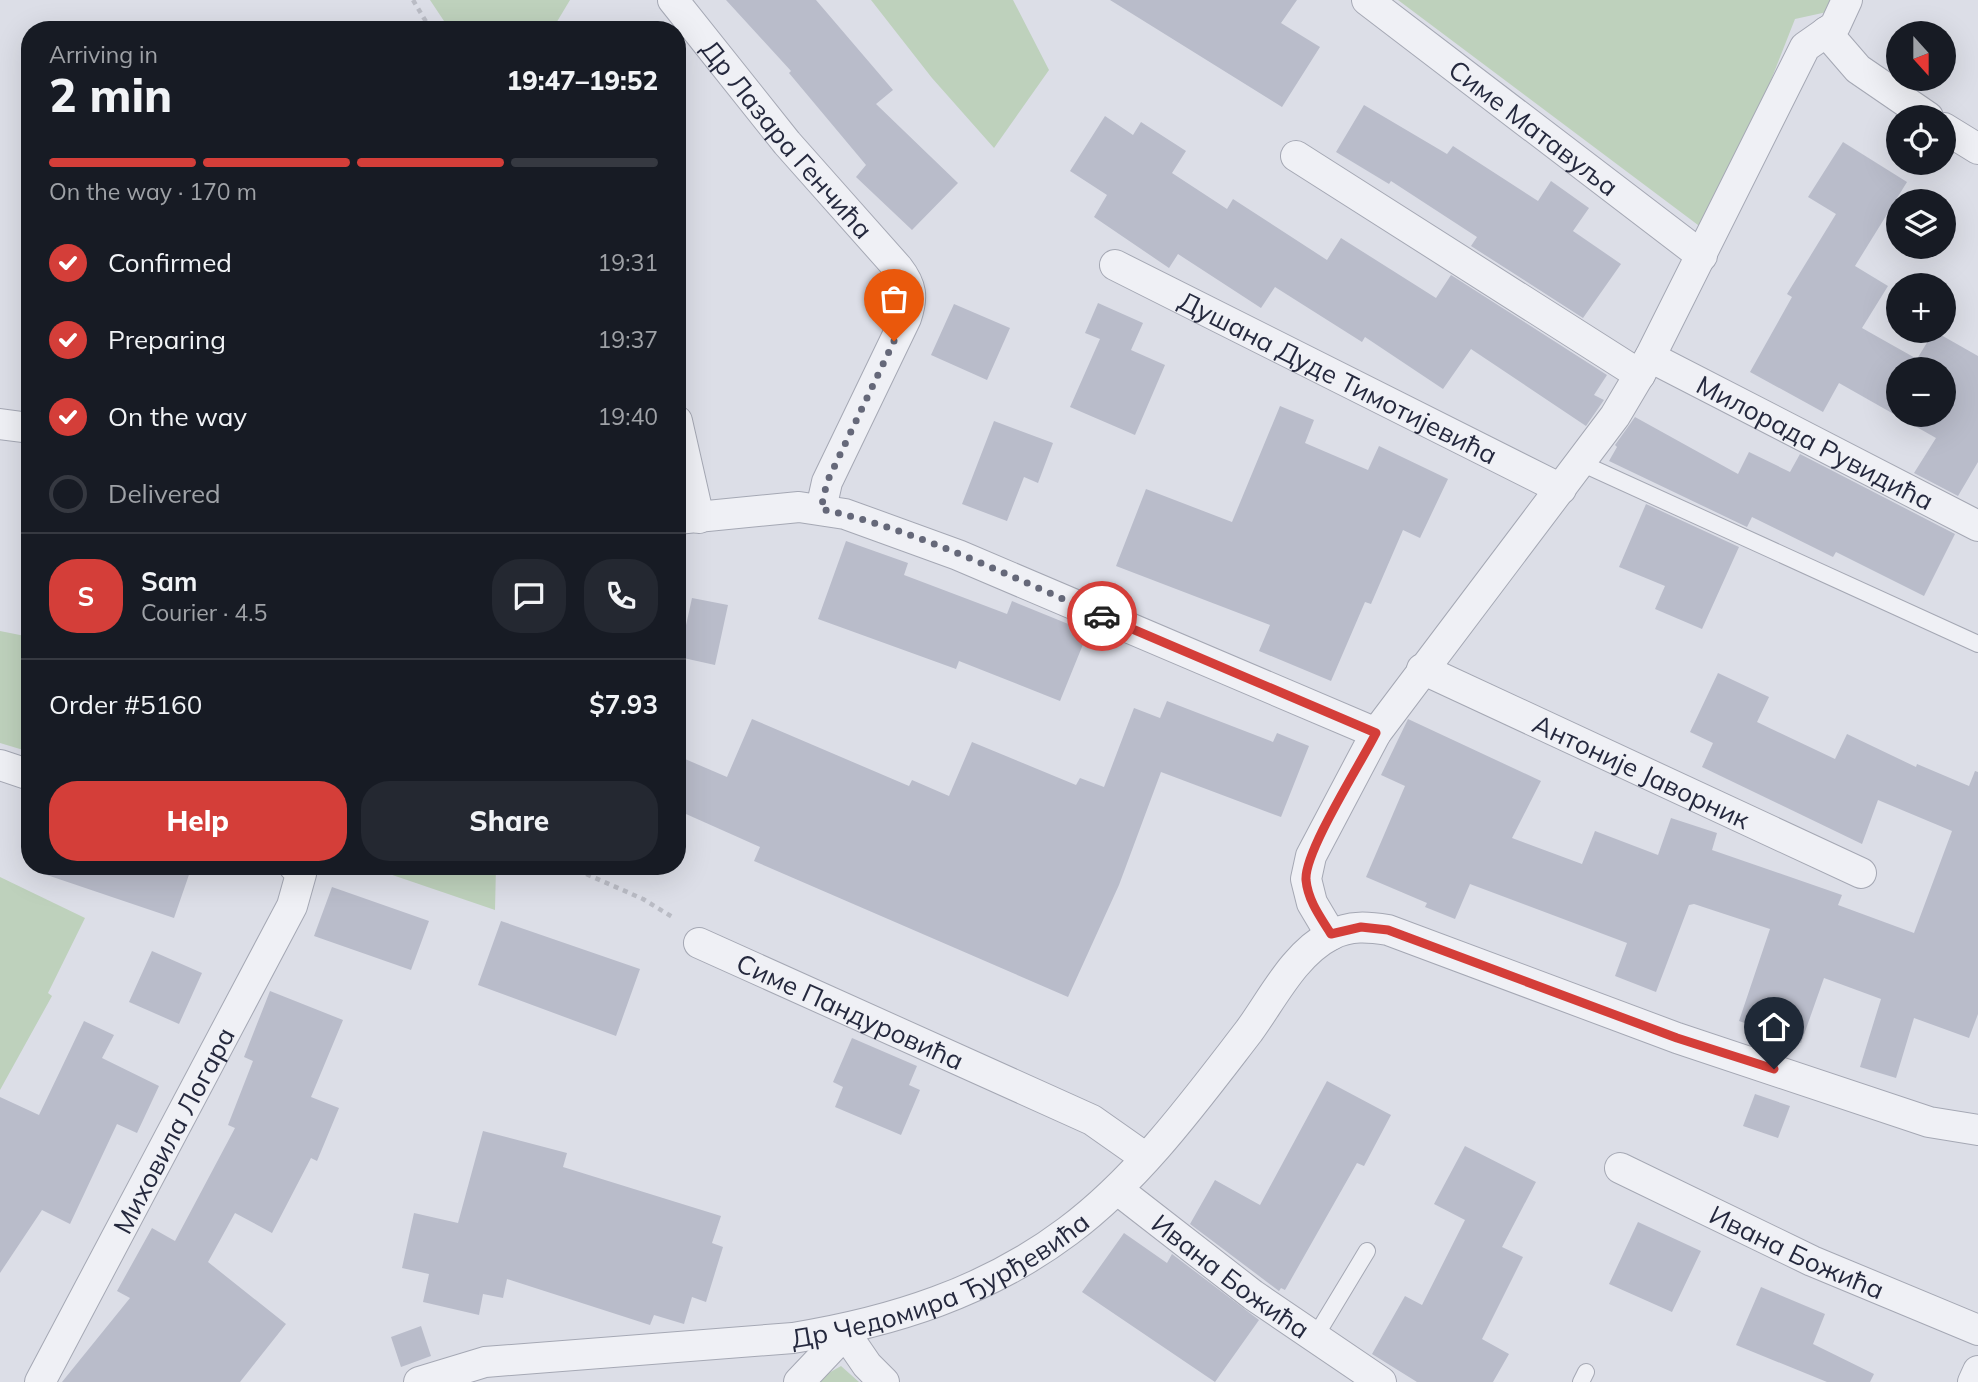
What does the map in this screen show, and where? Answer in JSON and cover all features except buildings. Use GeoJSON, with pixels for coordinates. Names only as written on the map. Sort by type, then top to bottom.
{"type":"FeatureCollection","features":[{"type":"Feature","properties":{"kind":"street","name":"Др Лазара Генчића"},"geometry":{"type":"LineString","coordinates":[[673,0],[787,143],[898,268],[911,289],[912,301],[906,318],[827,482],[821,509]]}},
{"type":"Feature","properties":{"kind":"street","name":"Симе Матавуља"},"geometry":{"type":"LineString","coordinates":[[1367,0],[1702,256]]}},
{"type":"Feature","properties":{"kind":"street"},"geometry":{"type":"LineString","coordinates":[[1847,0],[1840,19],[1805,47],[1645,366],[1581,463],[1376,733],[1311,856],[1306,879],[1312,903],[1331,934],[1361,927],[1388,930],[1677,1038],[1929,1122],[1978,1130]]}},
{"type":"Feature","properties":{"kind":"street"},"geometry":{"type":"LineString","coordinates":[[1826,32],[1858,69],[1910,105]]}},
{"type":"Feature","properties":{"kind":"street"},"geometry":{"type":"LineString","coordinates":[[1956,135],[1978,149]]}},
{"type":"Feature","properties":{"kind":"street"},"geometry":{"type":"LineString","coordinates":[[1296,156],[1645,366]]}},
{"type":"Feature","properties":{"kind":"street","name":"Душана Дуде Тимотијевића"},"geometry":{"type":"LineString","coordinates":[[1115,265],[1561,489]]}},
{"type":"Feature","properties":{"kind":"street","name":"Милорада Рувидића"},"geometry":{"type":"LineString","coordinates":[[1645,366],[1978,526]]}},
{"type":"Feature","properties":{"kind":"street"},"geometry":{"type":"LineString","coordinates":[[0,424],[21,427]]}},
{"type":"Feature","properties":{"kind":"street"},"geometry":{"type":"LineString","coordinates":[[686,500],[688,518],[789,508],[821,509],[845,514],[958,555],[1376,733]]}},
{"type":"Feature","properties":{"kind":"street","name":"Антоније Јаворник"},"geometry":{"type":"LineString","coordinates":[[1422,669],[1861,873]]}},
{"type":"Feature","properties":{"kind":"street"},"geometry":{"type":"LineString","coordinates":[[0,765],[21,772]]}},
{"type":"Feature","properties":{"kind":"street","name":"Миховила Логара"},"geometry":{"type":"LineString","coordinates":[[40,1382],[292,906],[297,875]]}},
{"type":"Feature","properties":{"kind":"street","name":"Др Чедомира Ђурђевића"},"geometry":{"type":"LineString","coordinates":[[419,1382],[485,1362],[793,1338],[843,1330],[932,1305],[966,1291],[1066,1233],[1118,1190],[1250,1030],[1293,969],[1331,934]]}},
{"type":"Feature","properties":{"kind":"street","name":"Симе Пандуровића"},"geometry":{"type":"LineString","coordinates":[[699,943],[1092,1120],[1146,1158]]}},
{"type":"Feature","properties":{"kind":"street","name":"Ивана Божића"},"geometry":{"type":"LineString","coordinates":[[1620,1168],[1812,1261],[1978,1329]]}},
{"type":"Feature","properties":{"kind":"street","name":"Ивана Божића"},"geometry":{"type":"LineString","coordinates":[[1118,1190],[1186,1246],[1381,1382]]}},
{"type":"Feature","properties":{"kind":"street"},"geometry":{"type":"LineString","coordinates":[[799,1382],[836,1343],[843,1330],[867,1366],[884,1382]]}},
{"type":"Feature","properties":{"kind":"street"},"geometry":{"type":"LineString","coordinates":[[1973,1382],[1978,1371]]}},
{"type":"Feature","properties":{"kind":"lane"},"geometry":{"type":"LineString","coordinates":[[1581,463],[1978,644]]}},
{"type":"Feature","properties":{"kind":"lane"},"geometry":{"type":"LineString","coordinates":[[1315,1337],[1367,1251]]}},
{"type":"Feature","properties":{"kind":"path"},"geometry":{"type":"LineString","coordinates":[[414,0],[426,21]]}},
{"type":"Feature","properties":{"kind":"path"},"geometry":{"type":"LineString","coordinates":[[588,875],[643,899],[669,916],[703,931],[699,943]]}},
{"type":"Feature","properties":{"kind":"green space"},"geometry":{"type":"Polygon","coordinates":[[[430,0],[570,0],[557,21],[444,21],[430,0]]]}},
{"type":"Feature","properties":{"kind":"green space"},"geometry":{"type":"Polygon","coordinates":[[[871,0],[1013,0],[1049,70],[994,148],[932,78],[871,0]]]}},
{"type":"Feature","properties":{"kind":"green space"},"geometry":{"type":"Polygon","coordinates":[[[1398,0],[1832,0],[1827,12],[1795,19],[1749,136],[1706,231],[1398,0]]]}},
{"type":"Feature","properties":{"kind":"green space"},"geometry":{"type":"Polygon","coordinates":[[[0,631],[21,635],[21,749],[0,743],[0,631]]]}},
{"type":"Feature","properties":{"kind":"green space"},"geometry":{"type":"Polygon","coordinates":[[[392,875],[496,875],[495,910],[392,875]]]}},
{"type":"Feature","properties":{"kind":"green space"},"geometry":{"type":"Polygon","coordinates":[[[0,877],[85,918],[48,993],[52,996],[0,1090],[0,877]]]}},
{"type":"Feature","properties":{"kind":"green space"},"geometry":{"type":"Polygon","coordinates":[[[841,1366],[859,1382],[813,1382],[841,1366]]]}},
{"type":"Feature","properties":{"kind":"way so far"},"geometry":{"type":"LineString","coordinates":[[894,341],[827,482],[821,509],[845,514],[958,555],[1102,616]]}},
{"type":"Feature","properties":{"kind":"route"},"geometry":{"type":"LineString","coordinates":[[1102,616],[1376,733],[1311,856],[1306,879],[1312,903],[1331,934],[1361,927],[1388,930],[1677,1038],[1774,1069]]}}]}
